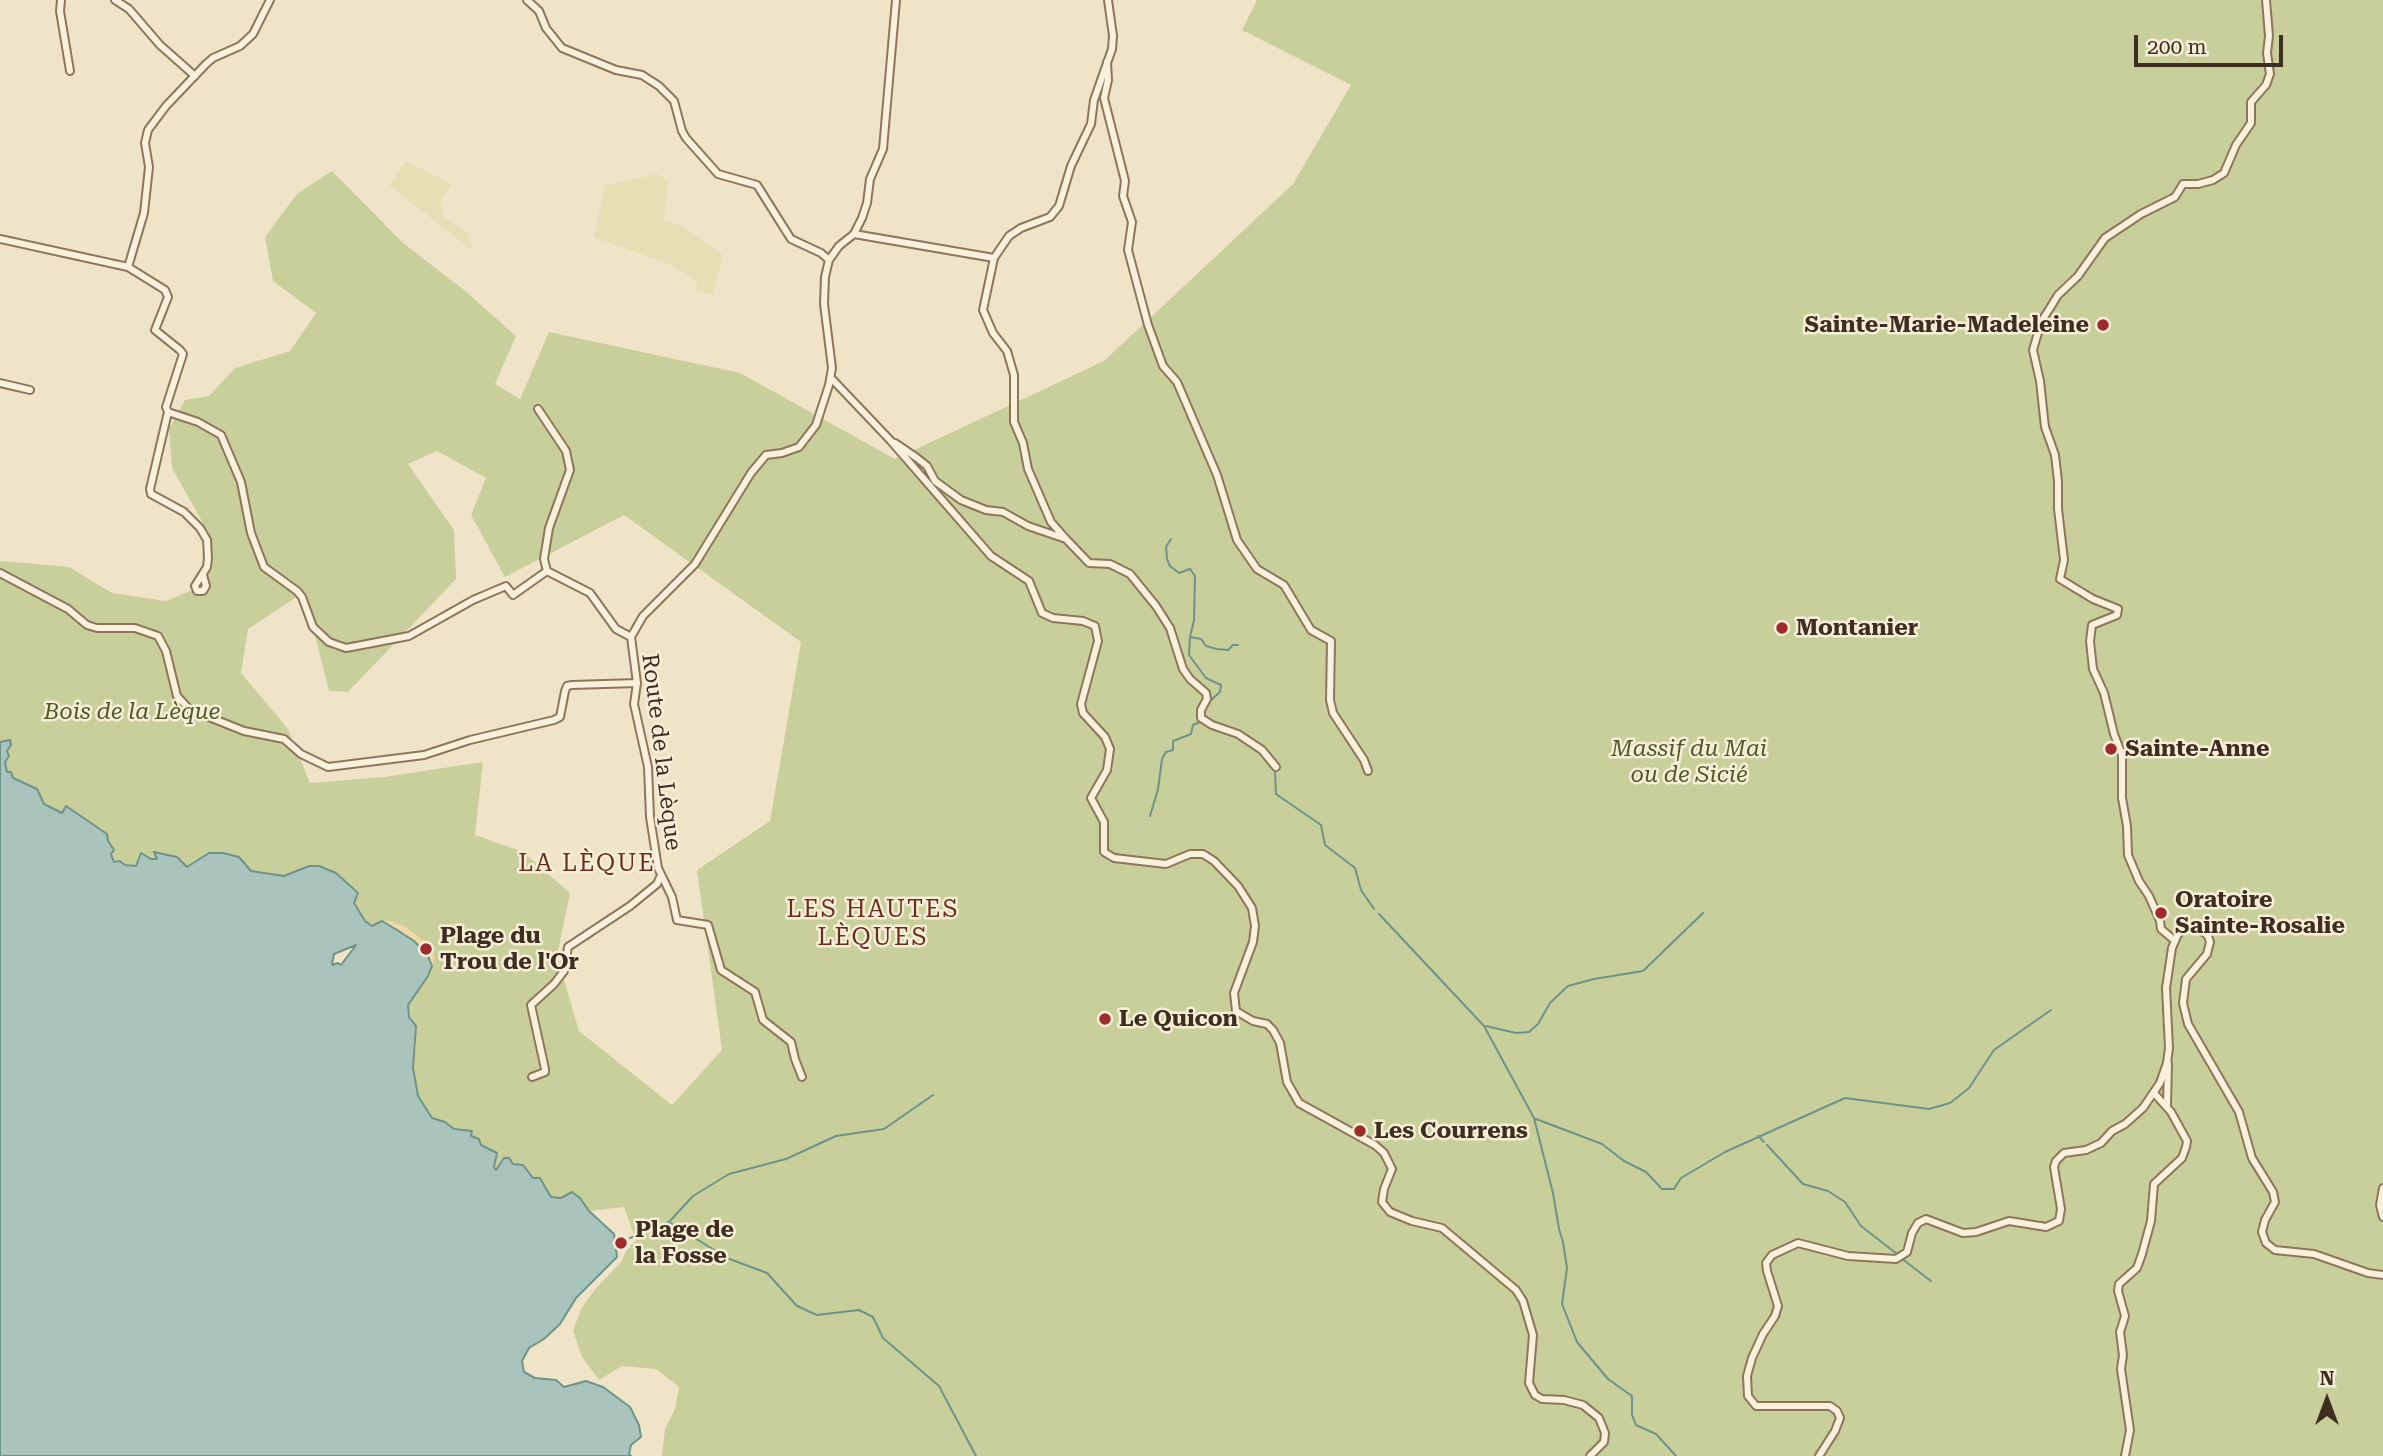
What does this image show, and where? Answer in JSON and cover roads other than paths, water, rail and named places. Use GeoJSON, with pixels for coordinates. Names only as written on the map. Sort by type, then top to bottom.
{"type":"FeatureCollection","features":[{"type":"Feature","properties":{"kind":"street"},"geometry":{"type":"LineString","coordinates":[[61,0],[60,11],[70,71]]}},
{"type":"Feature","properties":{"kind":"street"},"geometry":{"type":"LineString","coordinates":[[116,0],[129,9],[160,45],[195,76]]}},
{"type":"Feature","properties":{"kind":"street"},"geometry":{"type":"LineString","coordinates":[[128,267],[145,202],[149,167],[145,143],[148,130],[213,58],[247,41],[270,0]]}},
{"type":"Feature","properties":{"kind":"street"},"geometry":{"type":"LineString","coordinates":[[527,0],[539,10],[546,28],[562,48],[616,70],[642,75],[659,86],[674,101],[686,138],[719,174],[757,185],[791,239],[821,253],[829,260]]}},
{"type":"Feature","properties":{"kind":"street"},"geometry":{"type":"LineString","coordinates":[[896,0],[883,149],[870,179],[867,203],[854,234],[839,246],[829,260],[825,276],[824,303],[831,378],[890,440],[991,556],[1029,581],[1042,613],[1053,618],[1088,623],[1097,629],[1098,641],[1081,704],[1083,713],[1101,732],[1110,749],[1107,770],[1091,797],[1104,822],[1104,852],[1109,858],[1166,864],[1190,854],[1203,853],[1238,886],[1252,908],[1255,926],[1253,942],[1234,993],[1236,1011],[1253,1021],[1267,1024],[1273,1030],[1280,1043],[1287,1082],[1299,1103],[1375,1145],[1384,1153],[1392,1169],[1382,1202],[1390,1212],[1412,1222],[1442,1228],[1516,1290],[1523,1301],[1533,1335],[1529,1383],[1535,1395],[1542,1399],[1564,1400],[1583,1405],[1599,1418],[1605,1433],[1604,1442],[1590,1456]]}},
{"type":"Feature","properties":{"kind":"street"},"geometry":{"type":"LineString","coordinates":[[1108,0],[1113,36],[1107,62],[1094,100],[1091,124],[1071,166],[1056,213],[1014,233],[994,258],[983,310],[993,332],[1007,351],[1014,374],[1014,422],[1023,443],[1033,481],[1051,522],[1089,563],[1110,564],[1121,568],[1137,581],[1170,628],[1183,669],[1189,679],[1206,693],[1207,699],[1201,710],[1201,718],[1238,734],[1262,750],[1276,766]]}},
{"type":"Feature","properties":{"kind":"street"},"geometry":{"type":"LineString","coordinates":[[2174,940],[2161,929],[2149,896],[2128,855],[2122,798],[2122,755],[2104,693],[2093,669],[2090,642],[2092,625],[2117,615],[2118,609],[2060,579],[2064,560],[2055,454],[2045,427],[2040,381],[2033,350],[2041,322],[2050,307],[2058,295],[2078,276],[2105,238],[2141,214],[2175,197],[2183,184],[2213,180],[2224,173],[2236,145],[2251,123],[2251,102],[2266,85],[2270,74],[2266,0]]}},
{"type":"Feature","properties":{"kind":"street"},"geometry":{"type":"LineString","coordinates":[[1107,62],[1108,79],[1104,98],[1125,181],[1123,196],[1132,222],[1129,235],[1131,264],[1163,366],[1177,382],[1217,475],[1237,540],[1257,569],[1284,585],[1311,630],[1331,641],[1330,700],[1333,713],[1364,760],[1368,771]]}},
{"type":"Feature","properties":{"kind":"street"},"geometry":{"type":"LineString","coordinates":[[854,234],[994,258]]}},
{"type":"Feature","properties":{"kind":"street"},"geometry":{"type":"LineString","coordinates":[[0,239],[128,267],[165,290],[168,297],[155,330],[183,354],[166,407],[168,412],[150,489],[151,494],[184,512],[200,528],[209,548],[207,567],[203,575]]}},
{"type":"Feature","properties":{"kind":"street","name":"Route de la Lèque"},"geometry":{"type":"LineString","coordinates":[[802,1077],[791,1042],[785,1034],[763,1020],[755,992],[721,970],[708,925],[677,920],[661,875],[650,817],[648,767],[634,704],[637,682],[631,637],[643,616],[695,564],[751,473],[766,455],[799,447],[808,438],[820,413],[831,378]]}},
{"type":"Feature","properties":{"kind":"street"},"geometry":{"type":"LineString","coordinates":[[0,383],[30,390]]}},
{"type":"Feature","properties":{"kind":"street"},"geometry":{"type":"LineString","coordinates":[[538,409],[566,451],[570,470],[549,528],[544,559],[547,571],[590,593],[616,629],[631,637]]}},
{"type":"Feature","properties":{"kind":"street"},"geometry":{"type":"LineString","coordinates":[[168,412],[198,422],[221,435],[241,482],[251,533],[264,566],[297,591],[302,597],[313,627],[329,642],[346,648],[409,636],[473,600],[506,586],[513,595],[547,571]]}},
{"type":"Feature","properties":{"kind":"street"},"geometry":{"type":"LineString","coordinates":[[890,440],[927,466],[935,481],[961,500],[986,510],[1003,512],[1028,526],[1066,539]]}},
{"type":"Feature","properties":{"kind":"street"},"geometry":{"type":"LineString","coordinates":[[0,573],[68,609],[87,625],[97,628],[135,628],[158,636],[168,657],[177,696],[189,709],[244,731],[284,739],[301,754],[328,767],[424,755],[470,740],[554,720],[560,717],[567,686],[637,682]]}},
{"type":"Feature","properties":{"kind":"street"},"geometry":{"type":"LineString","coordinates":[[532,1077],[545,1072],[545,1069],[531,1006],[564,971],[568,947],[630,906],[657,884],[661,875]]}},
{"type":"Feature","properties":{"kind":"street"},"geometry":{"type":"LineString","coordinates":[[2167,1105],[2166,988],[2174,940],[2182,931],[2197,927],[2208,936],[2210,942],[2207,954],[2186,979],[2183,1003],[2194,1037],[2242,1118],[2252,1158],[2275,1197],[2263,1226],[2263,1238],[2275,1250],[2314,1254],[2368,1273],[2383,1275]]}},
{"type":"Feature","properties":{"kind":"street"},"geometry":{"type":"LineString","coordinates":[[1819,1456],[1835,1431],[1840,1418],[1838,1411],[1830,1406],[1756,1406],[1748,1396],[1747,1376],[1752,1358],[1778,1306],[1766,1263],[1772,1255],[1798,1243],[1848,1256],[1896,1259],[1907,1252],[1912,1233],[1918,1223],[1926,1219],[1964,1233],[2009,1222],[2046,1227],[2059,1221],[2062,1209],[2054,1167],[2060,1156],[2101,1143],[2112,1131],[2136,1115],[2154,1093],[2167,1063]]}},
{"type":"Feature","properties":{"kind":"street"},"geometry":{"type":"LineString","coordinates":[[2125,1456],[2130,1430],[2121,1369],[2123,1355],[2120,1332],[2125,1316],[2118,1291],[2119,1284],[2137,1268],[2142,1254],[2151,1221],[2154,1184],[2182,1158],[2187,1141],[2167,1105],[2154,1093]]}},
{"type":"Feature","properties":{"kind":"street"},"geometry":{"type":"LineString","coordinates":[[2383,1188],[2380,1205],[2383,1217]]}},
{"type":"Feature","properties":{"kind":"water"},"geometry":{"type":"Polygon","coordinates":[[[10,740],[11,745],[7,751],[9,756],[5,762],[7,772],[11,772],[13,778],[37,789],[44,804],[62,813],[66,806],[107,834],[114,850],[111,854],[114,862],[136,866],[141,853],[151,859],[157,859],[154,852],[177,857],[187,867],[209,853],[223,853],[239,857],[251,871],[284,876],[309,866],[319,866],[336,873],[358,893],[354,903],[365,921],[372,926],[382,921],[414,941],[428,956],[432,966],[428,976],[408,1005],[409,1017],[416,1026],[413,1068],[418,1096],[432,1118],[445,1122],[454,1129],[472,1131],[471,1136],[479,1139],[481,1145],[497,1153],[494,1167],[496,1170],[504,1158],[509,1158],[513,1164],[523,1165],[533,1178],[540,1178],[551,1197],[561,1198],[572,1192],[614,1234],[617,1257],[576,1298],[560,1324],[529,1348],[522,1361],[524,1372],[535,1378],[556,1380],[564,1387],[586,1381],[603,1387],[630,1407],[639,1425],[641,1437],[631,1445],[631,1456],[0,1456],[0,742],[10,740]],[[356,945],[334,954],[332,965],[341,965],[356,945]]]}},
{"type":"Feature","properties":{"kind":"waterway"},"geometry":{"type":"LineString","coordinates":[[1171,539],[1166,547],[1170,566],[1179,573],[1190,569],[1195,576],[1194,620],[1189,655],[1206,678],[1221,685],[1220,692],[1210,701]]}},
{"type":"Feature","properties":{"kind":"waterway"},"geometry":{"type":"LineString","coordinates":[[1190,637],[1201,639],[1206,646],[1217,649],[1228,650],[1233,645],[1238,645]]}},
{"type":"Feature","properties":{"kind":"waterway"},"geometry":{"type":"LineString","coordinates":[[1150,816],[1158,789],[1162,759],[1166,752],[1173,750],[1173,741],[1191,734],[1193,725],[1200,722]]}},
{"type":"Feature","properties":{"kind":"waterway"},"geometry":{"type":"LineString","coordinates":[[1275,772],[1276,794],[1321,825],[1325,845],[1355,868],[1361,890],[1374,909]]}},
{"type":"Feature","properties":{"kind":"waterway"},"geometry":{"type":"LineString","coordinates":[[1486,1026],[1516,1033],[1529,1032],[1538,1024],[1550,1003],[1568,986],[1643,971],[1703,913]]}},
{"type":"Feature","properties":{"kind":"waterway"},"geometry":{"type":"LineString","coordinates":[[1379,914],[1484,1026],[1534,1118],[1553,1193],[1567,1268],[1562,1304],[1577,1342],[1608,1379],[1632,1396],[1632,1415],[1636,1425],[1656,1434],[1676,1456]]}},
{"type":"Feature","properties":{"kind":"waterway"},"geometry":{"type":"LineString","coordinates":[[1536,1119],[1602,1144],[1624,1161],[1646,1172],[1662,1189],[1674,1189],[1681,1178],[1725,1152],[1845,1098],[1929,1109],[1950,1103],[1969,1088],[1994,1050],[2051,1010]]}},
{"type":"Feature","properties":{"kind":"waterway"},"geometry":{"type":"LineString","coordinates":[[669,1222],[693,1196],[729,1174],[786,1159],[836,1136],[884,1129],[933,1095]]}},
{"type":"Feature","properties":{"kind":"waterway"},"geometry":{"type":"LineString","coordinates":[[1758,1136],[1764,1142]]}},
{"type":"Feature","properties":{"kind":"waterway"},"geometry":{"type":"LineString","coordinates":[[1767,1145],[1803,1184],[1828,1191],[1845,1202],[1861,1226],[1897,1254]]}},
{"type":"Feature","properties":{"kind":"waterway"},"geometry":{"type":"LineString","coordinates":[[630,1238],[669,1222],[727,1258],[767,1273],[797,1306],[817,1315],[859,1310],[873,1317],[883,1338],[939,1386],[976,1456]]}},
{"type":"Feature","properties":{"kind":"waterway"},"geometry":{"type":"LineString","coordinates":[[1901,1258],[1931,1281]]}},
{"type":"Feature","properties":{"kind":"place","name":"Sainte-Marie-Madeleine"},"geometry":{"type":"Point","coordinates":[2103,325]}},
{"type":"Feature","properties":{"kind":"place","name":"Montanier"},"geometry":{"type":"Point","coordinates":[1782,628]}},
{"type":"Feature","properties":{"kind":"place","name":"Sainte-Anne"},"geometry":{"type":"Point","coordinates":[2111,749]}},
{"type":"Feature","properties":{"kind":"place","name":"Oratoire Sainte-Rosalie"},"geometry":{"type":"Point","coordinates":[2161,913]}},
{"type":"Feature","properties":{"kind":"place","name":"Plage du Trou de l'Or"},"geometry":{"type":"Point","coordinates":[426,949]}},
{"type":"Feature","properties":{"kind":"place","name":"Le Quicon"},"geometry":{"type":"Point","coordinates":[1105,1019]}},
{"type":"Feature","properties":{"kind":"place","name":"Les Courrens"},"geometry":{"type":"Point","coordinates":[1360,1131]}},
{"type":"Feature","properties":{"kind":"place","name":"Plage de la Fosse"},"geometry":{"type":"Point","coordinates":[621,1243]}},
{"type":"Feature","properties":{"kind":"district","name":"LA LÈQUE"},"geometry":{"type":"Point","coordinates":[587,864]}},
{"type":"Feature","properties":{"kind":"district","name":"LES HAUTES LÈQUES"},"geometry":{"type":"Point","coordinates":[873,924]}},
{"type":"Feature","properties":{"kind":"park label","name":"Bois de la Lèque"},"geometry":{"type":"Point","coordinates":[132,712]}},
{"type":"Feature","properties":{"kind":"park label","name":"Massif du Mai ou de Sicié"},"geometry":{"type":"Point","coordinates":[1689,762]}}]}
